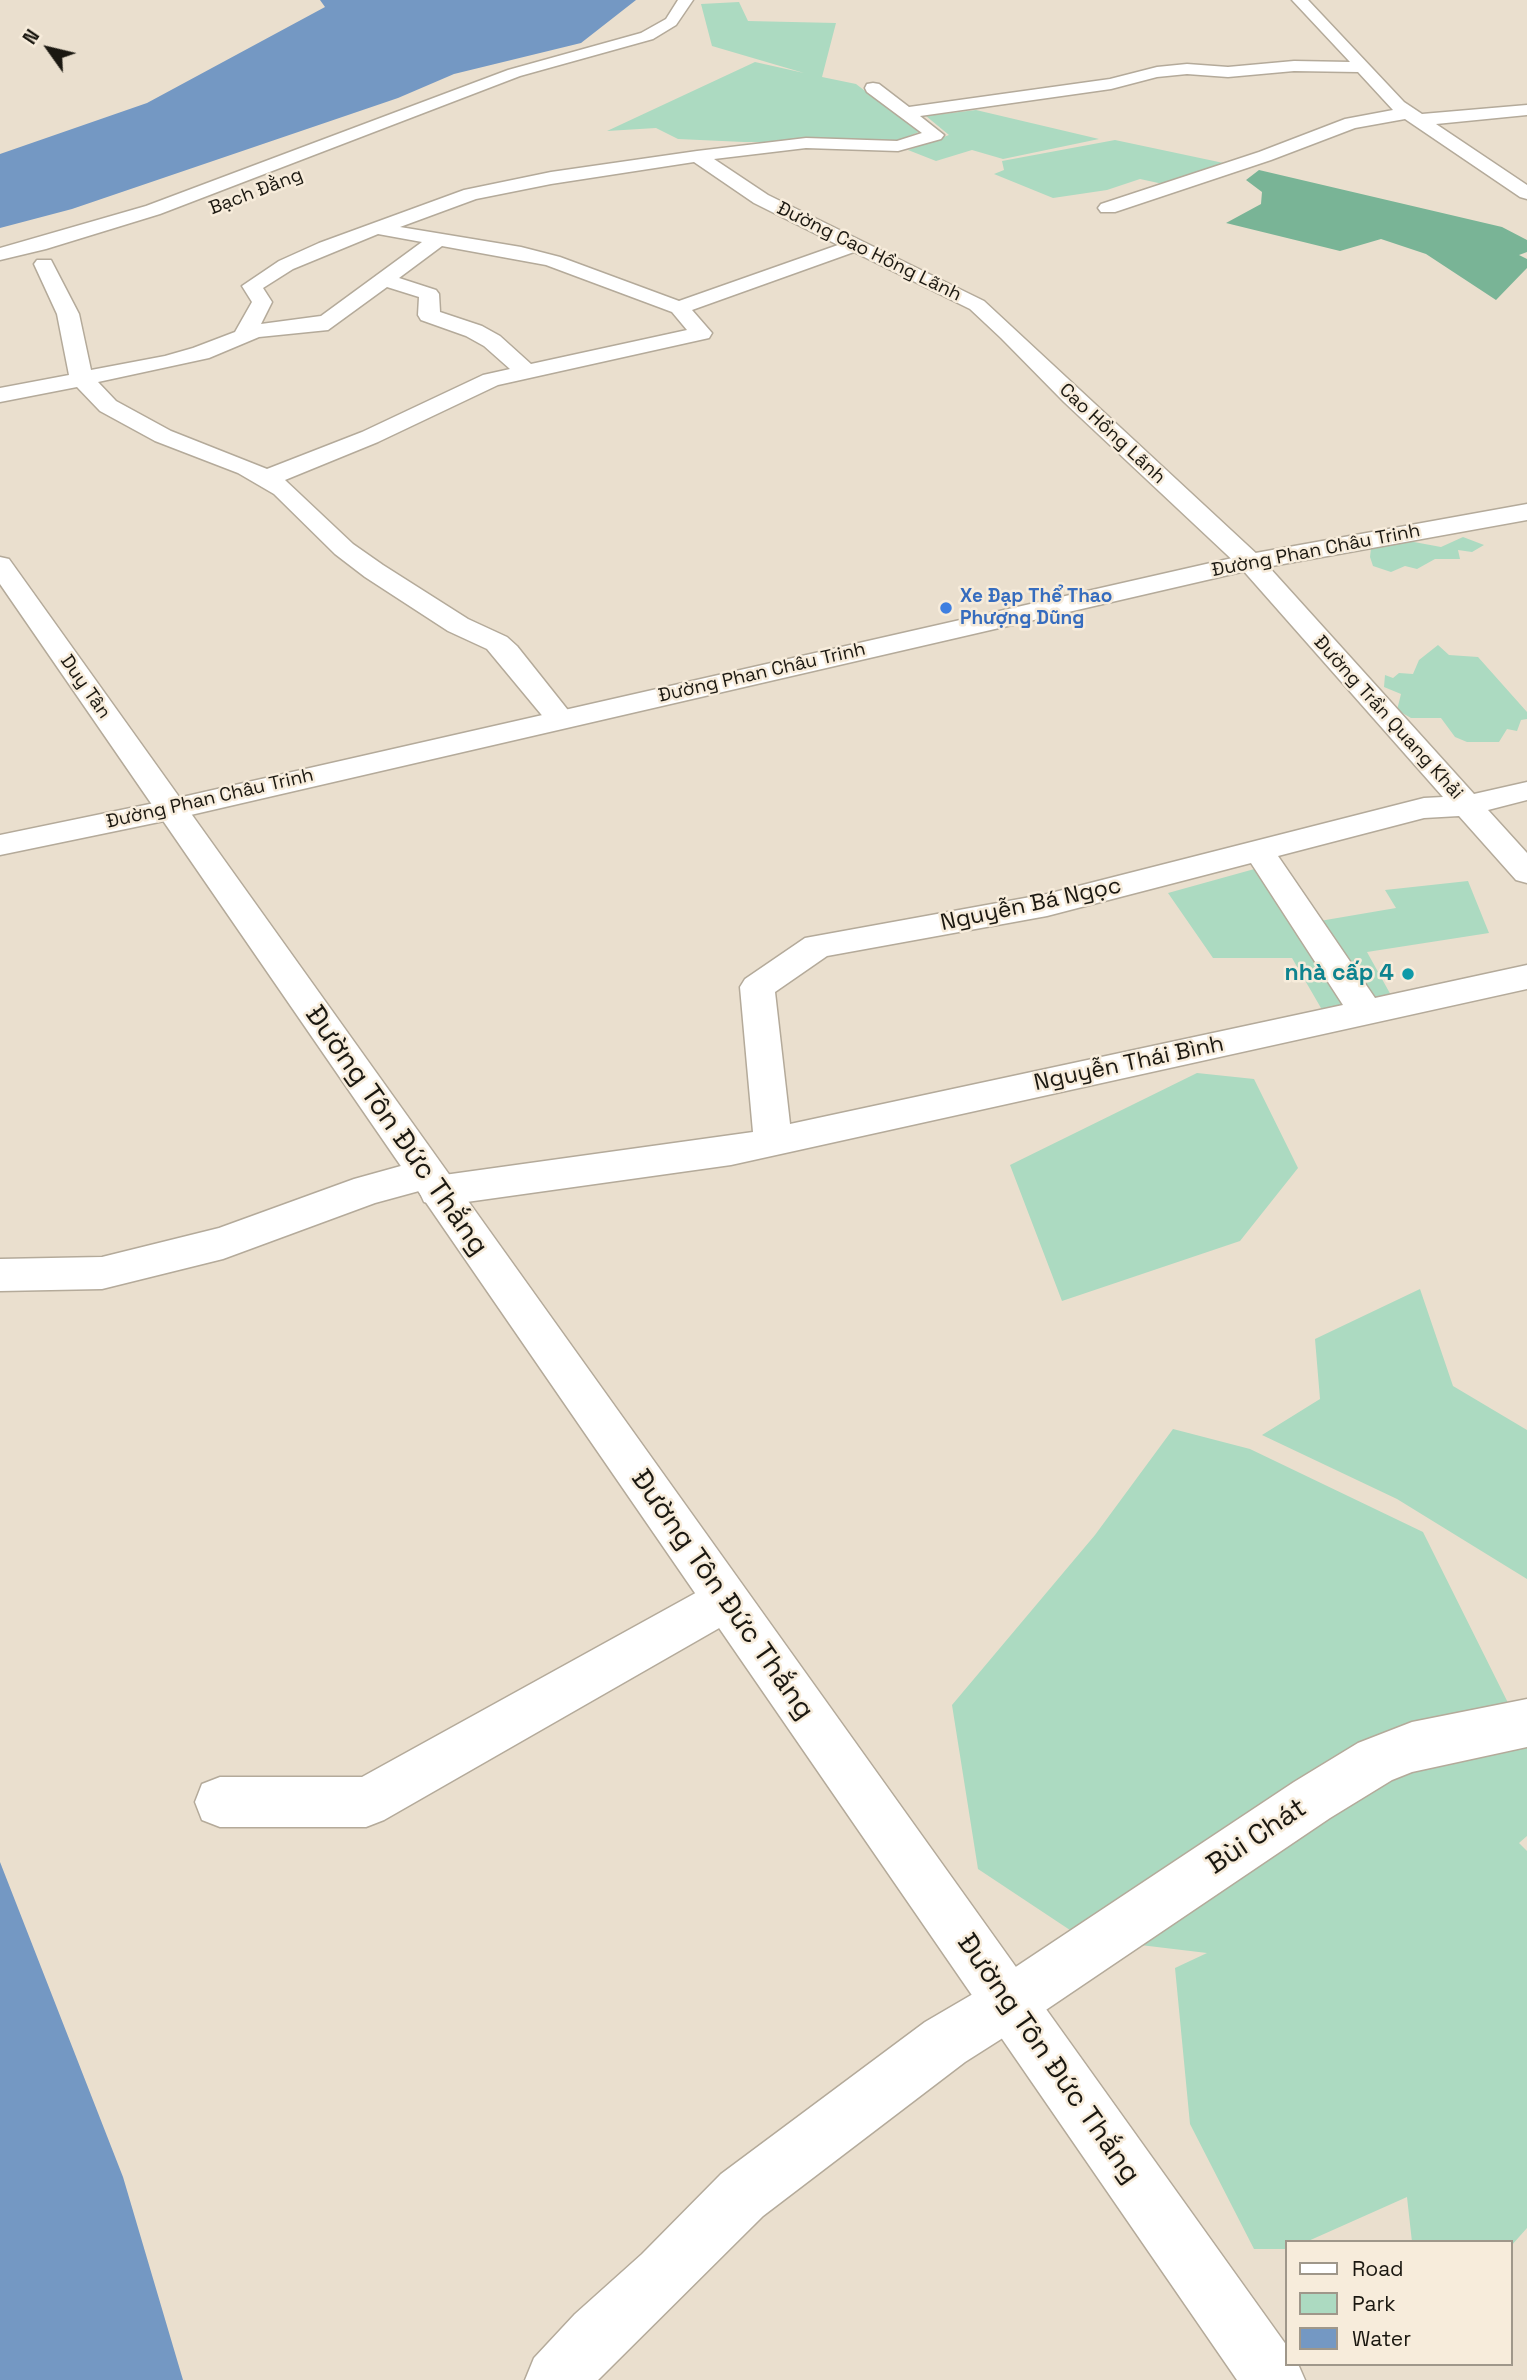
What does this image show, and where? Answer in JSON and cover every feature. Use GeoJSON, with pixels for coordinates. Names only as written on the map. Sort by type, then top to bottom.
{"type":"FeatureCollection","features":[{"type":"Feature","properties":{"kind":"street"},"geometry":{"type":"LineString","coordinates":[[0,254],[39,245],[153,210],[513,73],[647,36],[671,22],[686,0]]}},
{"type":"Feature","properties":{"kind":"street"},"geometry":{"type":"LineString","coordinates":[[1298,0],[1317,16],[1381,90],[1412,116],[1527,193]]}},
{"type":"Feature","properties":{"kind":"street"},"geometry":{"type":"LineString","coordinates":[[905,113],[1104,85],[1176,69],[1228,72],[1293,66],[1361,67]]}},
{"type":"Feature","properties":{"kind":"street"},"geometry":{"type":"LineString","coordinates":[[244,334],[261,306],[262,302],[252,286],[258,281],[326,247],[471,194],[551,178],[697,156],[806,144],[898,146],[935,135],[873,88]]}},
{"type":"Feature","properties":{"kind":"street"},"geometry":{"type":"LineString","coordinates":[[380,144],[508,94]]}},
{"type":"Feature","properties":{"kind":"street"},"geometry":{"type":"LineString","coordinates":[[1108,208],[1351,123],[1412,116],[1527,110]]}},
{"type":"Feature","properties":{"kind":"street","name":"Đường Cao Hồng Lãnh"},"geometry":{"type":"LineString","coordinates":[[697,156],[761,199],[977,305]]}},
{"type":"Feature","properties":{"kind":"street","name":"Bạch Đằng"},"geometry":{"type":"LineString","coordinates":[[149,231],[187,217]]}},
{"type":"Feature","properties":{"kind":"street"},"geometry":{"type":"LineString","coordinates":[[267,478],[370,437],[491,380],[701,333],[679,308],[552,261],[491,247],[380,229]]}},
{"type":"Feature","properties":{"kind":"street"},"geometry":{"type":"LineString","coordinates":[[0,395],[201,353],[244,334],[320,325],[437,240]]}},
{"type":"Feature","properties":{"kind":"street"},"geometry":{"type":"LineString","coordinates":[[679,308],[853,246]]}},
{"type":"Feature","properties":{"kind":"street"},"geometry":{"type":"LineString","coordinates":[[42,264],[68,314],[81,378],[108,406],[163,436],[267,478],[283,489],[344,549],[374,571],[458,625],[497,643],[560,719]]}},
{"type":"Feature","properties":{"kind":"street"},"geometry":{"type":"LineString","coordinates":[[385,280],[429,294],[429,314],[492,341],[526,372]]}},
{"type":"Feature","properties":{"kind":"street","name":"Cao Hồng Lãnh"},"geometry":{"type":"LineString","coordinates":[[977,305],[1250,562]]}},
{"type":"Feature","properties":{"kind":"street","name":"Đường Phan Châu Trinh"},"geometry":{"type":"LineString","coordinates":[[0,845],[169,810],[1250,562],[1527,512]]}},
{"type":"Feature","properties":{"kind":"street","name":"Đường Trần Quang Khải"},"geometry":{"type":"LineString","coordinates":[[1250,562],[1527,873]]}},
{"type":"Feature","properties":{"kind":"street","name":"Duy Tân"},"geometry":{"type":"LineString","coordinates":[[0,565],[169,810]]}},
{"type":"Feature","properties":{"kind":"street","name":"Nguyễn Bá Ngọc"},"geometry":{"type":"LineString","coordinates":[[773,1142],[757,987],[817,946],[1047,905],[1424,808],[1466,806],[1527,791]]}},
{"type":"Feature","properties":{"kind":"street","name":"Đường Tôn Đức Thắng"},"geometry":{"type":"LineString","coordinates":[[169,810],[1274,2380]]}},
{"type":"Feature","properties":{"kind":"street"},"geometry":{"type":"LineString","coordinates":[[1259,851],[1366,1013]]}},
{"type":"Feature","properties":{"kind":"street","name":"Nguyễn Thái Bình"},"geometry":{"type":"LineString","coordinates":[[0,1275],[102,1273],[223,1243],[368,1190],[731,1151],[1527,977]]}},
{"type":"Feature","properties":{"kind":"street"},"geometry":{"type":"LineString","coordinates":[[220,1802],[366,1802],[726,1600]]}},
{"type":"Feature","properties":{"kind":"street","name":"Bùi Chát"},"geometry":{"type":"LineString","coordinates":[[556,2380],[597,2336],[663,2275],[742,2195],[945,2042],[1009,2003],[1312,1800],[1376,1761],[1423,1744],[1527,1723]]}},
{"type":"Feature","properties":{"kind":"green space"},"geometry":{"type":"Polygon","coordinates":[[[739,2],[748,21],[836,23],[822,77],[856,84],[919,132],[894,142],[744,142],[678,139],[656,128],[607,131],[755,62],[804,73],[712,46],[701,4],[739,2]]]}},
{"type":"Feature","properties":{"kind":"green space"},"geometry":{"type":"Polygon","coordinates":[[[976,110],[1099,139],[1003,159],[972,150],[936,161],[908,150],[949,135],[926,116],[976,110]]]}},
{"type":"Feature","properties":{"kind":"green space"},"geometry":{"type":"Polygon","coordinates":[[[1115,140],[1233,165],[1163,184],[1140,179],[1107,190],[1053,198],[994,174],[1004,170],[1002,161],[1115,140]]]}},
{"type":"Feature","properties":{"kind":"green space"},"geometry":{"type":"Polygon","coordinates":[[[1259,170],[1502,227],[1527,240],[1527,252],[1519,255],[1527,259],[1527,268],[1496,300],[1426,254],[1381,239],[1340,251],[1226,223],[1261,204],[1262,192],[1246,180],[1259,170]]]}},
{"type":"Feature","properties":{"kind":"green space"},"geometry":{"type":"Polygon","coordinates":[[[1463,537],[1484,545],[1472,552],[1458,550],[1460,559],[1435,559],[1417,569],[1405,566],[1391,572],[1373,566],[1370,557],[1371,548],[1383,547],[1389,542],[1414,542],[1441,547],[1463,537]]]}},
{"type":"Feature","properties":{"kind":"green space"},"geometry":{"type":"Polygon","coordinates":[[[1438,645],[1449,655],[1478,657],[1527,712],[1527,719],[1521,720],[1517,731],[1507,729],[1499,742],[1467,742],[1455,737],[1441,718],[1411,718],[1397,710],[1401,694],[1384,687],[1385,675],[1393,678],[1399,673],[1413,674],[1419,660],[1438,645]]]}},
{"type":"Feature","properties":{"kind":"green space"},"geometry":{"type":"Polygon","coordinates":[[[1276,863],[1308,923],[1396,908],[1385,890],[1468,881],[1489,933],[1367,952],[1397,1006],[1321,1008],[1292,958],[1213,958],[1168,893],[1276,863]]]}},
{"type":"Feature","properties":{"kind":"green space"},"geometry":{"type":"Polygon","coordinates":[[[1197,1073],[1254,1079],[1298,1168],[1240,1241],[1062,1301],[1010,1165],[1197,1073]]]}},
{"type":"Feature","properties":{"kind":"green space"},"geometry":{"type":"Polygon","coordinates":[[[1420,1289],[1453,1386],[1527,1430],[1527,1579],[1397,1499],[1262,1435],[1320,1399],[1315,1339],[1420,1289]]]}},
{"type":"Feature","properties":{"kind":"green space"},"geometry":{"type":"Polygon","coordinates":[[[1173,1429],[1250,1449],[1423,1532],[1527,1741],[1527,1836],[1519,1843],[1527,1851],[1527,2228],[1513,2244],[1513,2240],[1412,2240],[1407,2197],[1310,2240],[1286,2240],[1286,2249],[1254,2249],[1190,2124],[1175,1968],[1207,1953],[1082,1938],[978,1869],[952,1705],[1095,1535],[1173,1429]]]}},
{"type":"Feature","properties":{"kind":"water"},"geometry":{"type":"Polygon","coordinates":[[[320,0],[636,0],[581,43],[454,74],[398,98],[72,209],[0,228],[0,154],[147,103],[325,7],[320,0]]]}},
{"type":"Feature","properties":{"kind":"water"},"geometry":{"type":"Polygon","coordinates":[[[0,1862],[123,2177],[183,2380],[0,2380],[0,1862]]]}},
{"type":"Feature","properties":{"kind":"place","name":"Xe Đạp Thể Thao Phượng Dũng"},"geometry":{"type":"Point","coordinates":[946,608]}},
{"type":"Feature","properties":{"kind":"place","name":"nhà cấp 4"},"geometry":{"type":"Point","coordinates":[1408,974]}}]}
